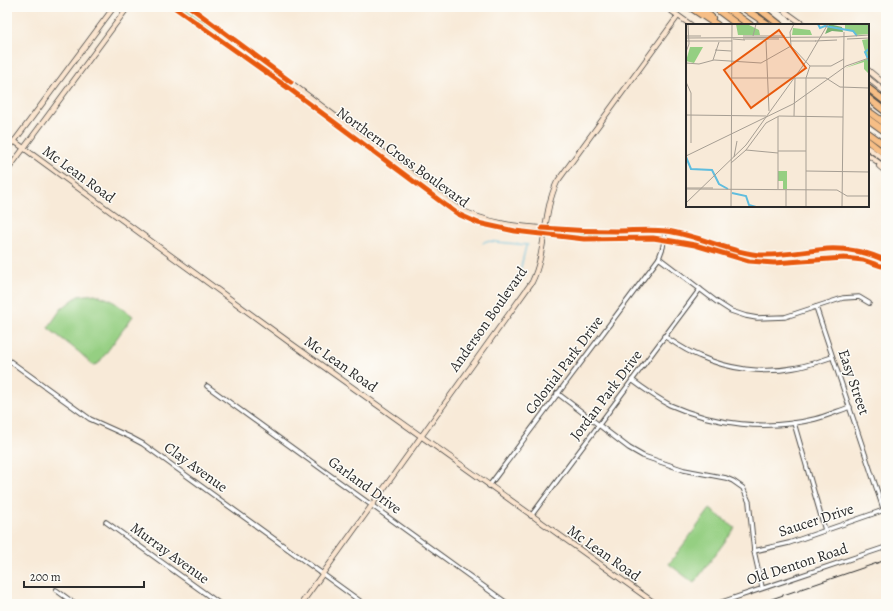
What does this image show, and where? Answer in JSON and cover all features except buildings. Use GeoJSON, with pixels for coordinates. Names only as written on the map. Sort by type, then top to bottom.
{"type":"FeatureCollection","features":[{"type":"Feature","properties":{"kind":"highway"},"geometry":{"type":"LineString","coordinates":[[690,7],[716,24]]}},
{"type":"Feature","properties":{"kind":"highway"},"geometry":{"type":"LineString","coordinates":[[700,7],[717,24]]}},
{"type":"Feature","properties":{"kind":"highway"},"geometry":{"type":"LineString","coordinates":[[714,7],[737,24]]}},
{"type":"Feature","properties":{"kind":"highway"},"geometry":{"type":"LineString","coordinates":[[725,7],[749,24]]}},
{"type":"Feature","properties":{"kind":"highway"},"geometry":{"type":"LineString","coordinates":[[742,7],[768,24]]}},
{"type":"Feature","properties":{"kind":"highway"},"geometry":{"type":"LineString","coordinates":[[758,7],[779,24]]}},
{"type":"Feature","properties":{"kind":"highway"},"geometry":{"type":"LineString","coordinates":[[869,89],[886,102]]}},
{"type":"Feature","properties":{"kind":"highway"},"geometry":{"type":"LineString","coordinates":[[869,99],[886,112]]}},
{"type":"Feature","properties":{"kind":"highway"},"geometry":{"type":"LineString","coordinates":[[869,112],[886,124]]}},
{"type":"Feature","properties":{"kind":"highway"},"geometry":{"type":"LineString","coordinates":[[869,120],[886,132]]}},
{"type":"Feature","properties":{"kind":"highway"},"geometry":{"type":"LineString","coordinates":[[869,133],[886,146]]}},
{"type":"Feature","properties":{"kind":"highway"},"geometry":{"type":"LineString","coordinates":[[869,142],[886,155]]}},
{"type":"Feature","properties":{"kind":"street"},"geometry":{"type":"LineString","coordinates":[[7,151],[114,7]]}},
{"type":"Feature","properties":{"kind":"street"},"geometry":{"type":"LineString","coordinates":[[7,171],[128,7]]}},
{"type":"Feature","properties":{"kind":"street","name":"Northern Cross Boulevard"},"geometry":{"type":"LineString","coordinates":[[174,7],[458,214],[478,223],[492,227],[584,239],[653,238],[695,245],[749,261],[774,263],[844,258],[863,260],[881,266],[886,266]]}},
{"type":"Feature","properties":{"kind":"street","name":"Northern Cross Boulevard"},"geometry":{"type":"LineString","coordinates":[[190,7],[456,206],[483,219],[522,226],[544,228],[594,231],[665,231],[691,236],[720,246],[749,253],[769,255],[828,249],[848,250],[880,258],[886,261]]}},
{"type":"Feature","properties":{"kind":"street"},"geometry":{"type":"LineString","coordinates":[[666,7],[690,24]]}},
{"type":"Feature","properties":{"kind":"street"},"geometry":{"type":"LineString","coordinates":[[779,7],[803,24]]}},
{"type":"Feature","properties":{"kind":"street","name":"Anderson Boulevard"},"geometry":{"type":"LineString","coordinates":[[301,604],[373,506],[532,282],[539,265],[550,199],[560,177],[678,16]]}},
{"type":"Feature","properties":{"kind":"street"},"geometry":{"type":"LineString","coordinates":[[869,71],[886,85]]}},
{"type":"Feature","properties":{"kind":"street"},"geometry":{"type":"LineString","coordinates":[[869,79],[886,93]]}},
{"type":"Feature","properties":{"kind":"street"},"geometry":{"type":"LineString","coordinates":[[298,96],[302,90]]}},
{"type":"Feature","properties":{"kind":"street","name":"Mc Lean Road"},"geometry":{"type":"LineString","coordinates":[[14,141],[489,486],[656,604]]}},
{"type":"Feature","properties":{"kind":"street"},"geometry":{"type":"LineString","coordinates":[[869,149],[886,161]]}},
{"type":"Feature","properties":{"kind":"street"},"geometry":{"type":"LineString","coordinates":[[869,156],[886,168]]}},
{"type":"Feature","properties":{"kind":"street"},"geometry":{"type":"LineString","coordinates":[[878,162],[879,166],[886,172]]}},
{"type":"Feature","properties":{"kind":"street"},"geometry":{"type":"LineString","coordinates":[[665,231],[663,247],[659,258],[731,311],[757,318],[785,317],[843,298],[859,297],[869,303]]}},
{"type":"Feature","properties":{"kind":"street"},"geometry":{"type":"LineString","coordinates":[[794,253],[796,262]]}},
{"type":"Feature","properties":{"kind":"street","name":"Colonial Park Drive"},"geometry":{"type":"LineString","coordinates":[[489,486],[659,258]]}},
{"type":"Feature","properties":{"kind":"street","name":"Jordan Park Drive"},"geometry":{"type":"LineString","coordinates":[[531,516],[700,289]]}},
{"type":"Feature","properties":{"kind":"street","name":"Easy Street"},"geometry":{"type":"LineString","coordinates":[[816,307],[885,510]]}},
{"type":"Feature","properties":{"kind":"street"},"geometry":{"type":"LineString","coordinates":[[664,336],[698,356],[729,367],[744,369],[769,371],[794,368],[832,356]]}},
{"type":"Feature","properties":{"kind":"street","name":"Clay Avenue"},"geometry":{"type":"LineString","coordinates":[[7,360],[90,419],[143,444],[364,604]]}},
{"type":"Feature","properties":{"kind":"street"},"geometry":{"type":"LineString","coordinates":[[632,380],[671,405],[714,420],[746,425],[794,423],[815,419],[850,408]]}},
{"type":"Feature","properties":{"kind":"street","name":"Garland Drive"},"geometry":{"type":"LineString","coordinates":[[207,386],[508,604]]}},
{"type":"Feature","properties":{"kind":"street"},"geometry":{"type":"LineString","coordinates":[[557,393],[629,448],[643,456],[684,470],[726,478],[739,484],[746,493],[749,502],[754,550],[762,587]]}},
{"type":"Feature","properties":{"kind":"street"},"geometry":{"type":"LineString","coordinates":[[794,423],[826,530]]}},
{"type":"Feature","properties":{"kind":"street","name":"Saucer Drive"},"geometry":{"type":"LineString","coordinates":[[754,550],[789,543],[885,510]]}},
{"type":"Feature","properties":{"kind":"street","name":"Murray Avenue"},"geometry":{"type":"LineString","coordinates":[[106,522],[220,604]]}},
{"type":"Feature","properties":{"kind":"street","name":"Old Denton Road"},"geometry":{"type":"LineString","coordinates":[[716,604],[762,587],[886,547]]}},
{"type":"Feature","properties":{"kind":"street"},"geometry":{"type":"LineString","coordinates":[[56,590],[75,604]]}},
{"type":"Feature","properties":{"kind":"green space"},"geometry":{"type":"Polygon","coordinates":[[[177,7],[181,7],[208,24],[267,67],[254,61],[177,7]]]}},
{"type":"Feature","properties":{"kind":"green space"},"geometry":{"type":"Polygon","coordinates":[[[555,232],[612,233],[612,234],[589,237],[555,232]]]}},
{"type":"Feature","properties":{"kind":"green space"},"geometry":{"type":"Polygon","coordinates":[[[95,294],[111,300],[133,316],[98,364],[93,365],[48,328],[61,309],[78,296],[95,294]]]}},
{"type":"Feature","properties":{"kind":"green space"},"geometry":{"type":"Polygon","coordinates":[[[710,509],[735,528],[694,583],[669,564],[710,509]]]}},
{"type":"Feature","properties":{"kind":"waterway"},"geometry":{"type":"LineString","coordinates":[[483,243],[486,241],[528,245]]}},
{"type":"Feature","properties":{"kind":"waterway"},"geometry":{"type":"LineString","coordinates":[[520,271],[526,246]]}},
{"type":"Feature","properties":{"kind":"railway"},"geometry":{"type":"LineString","coordinates":[[757,604],[886,560]]}},
{"type":"Feature","properties":{"kind":"cycle path"},"geometry":{"type":"LineString","coordinates":[[174,7],[291,90],[458,214],[478,223],[515,231],[584,239],[653,238],[695,245],[749,261],[774,263],[844,258],[863,260],[881,266],[886,266]]}},
{"type":"Feature","properties":{"kind":"cycle path"},"geometry":{"type":"LineString","coordinates":[[190,7],[291,82]]}},
{"type":"Feature","properties":{"kind":"cycle path"},"geometry":{"type":"LineString","coordinates":[[542,228],[596,231],[666,231],[690,236],[736,251],[760,255],[842,249],[865,253],[886,261]]}}]}
